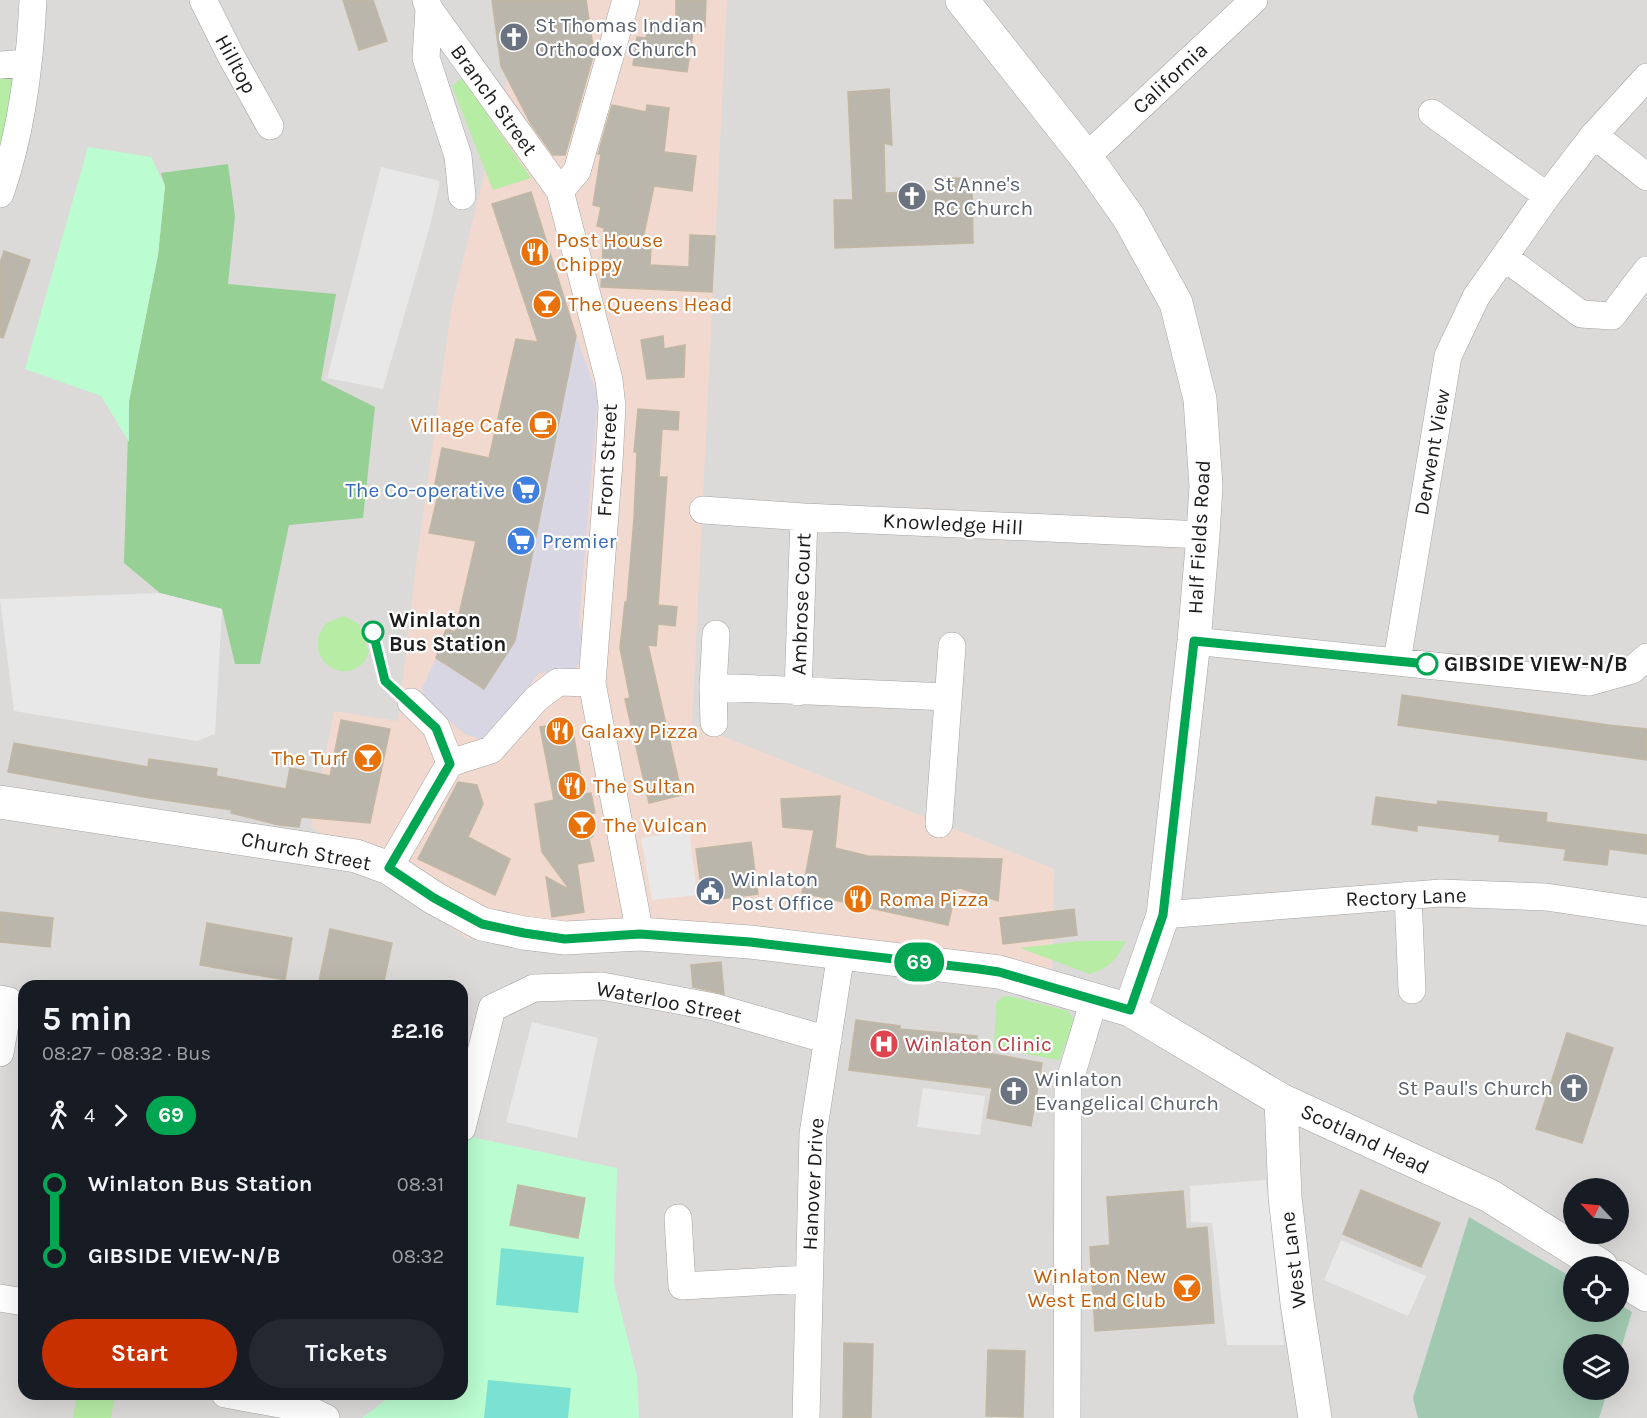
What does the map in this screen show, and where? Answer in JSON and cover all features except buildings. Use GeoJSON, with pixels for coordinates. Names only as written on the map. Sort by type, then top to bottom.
{"type":"FeatureCollection","features":[{"type":"Feature","properties":{"kind":"street"},"geometry":{"type":"LineString","coordinates":[[0,194],[20,123],[33,0]]}},
{"type":"Feature","properties":{"kind":"street","name":"Hilltop"},"geometry":{"type":"LineString","coordinates":[[203,0],[270,126]]}},
{"type":"Feature","properties":{"kind":"street"},"geometry":{"type":"LineString","coordinates":[[560,191],[577,171],[626,0]]}},
{"type":"Feature","properties":{"kind":"street","name":"Half Fields Road"},"geometry":{"type":"LineString","coordinates":[[962,0],[1086,157],[1129,218],[1176,303],[1200,399],[1206,486],[1203,535],[1194,641],[1163,915],[1130,1010]]}},
{"type":"Feature","properties":{"kind":"street","name":"California"},"geometry":{"type":"LineString","coordinates":[[1086,157],[1254,0]]}},
{"type":"Feature","properties":{"kind":"street"},"geometry":{"type":"LineString","coordinates":[[427,4],[426,58],[458,156],[462,196]]}},
{"type":"Feature","properties":{"kind":"street","name":"Branch Street"},"geometry":{"type":"LineString","coordinates":[[427,4],[560,191]]}},
{"type":"Feature","properties":{"kind":"street"},"geometry":{"type":"LineString","coordinates":[[0,65],[28,63]]}},
{"type":"Feature","properties":{"kind":"street","name":"Derwent View"},"geometry":{"type":"LineString","coordinates":[[1397,661],[1448,356],[1476,297],[1547,196],[1594,135],[1647,77]]}},
{"type":"Feature","properties":{"kind":"street"},"geometry":{"type":"LineString","coordinates":[[1432,113],[1547,196]]}},
{"type":"Feature","properties":{"kind":"street"},"geometry":{"type":"LineString","coordinates":[[1594,135],[1647,177]]}},
{"type":"Feature","properties":{"kind":"street","name":"Front Street"},"geometry":{"type":"LineString","coordinates":[[560,191],[609,380],[612,407],[592,683],[640,934]]}},
{"type":"Feature","properties":{"kind":"street"},"geometry":{"type":"LineString","coordinates":[[1504,258],[1581,315],[1612,316],[1647,270]]}},
{"type":"Feature","properties":{"kind":"street","name":"Knowledge Hill"},"geometry":{"type":"LineString","coordinates":[[703,510],[804,517],[1203,535]]}},
{"type":"Feature","properties":{"kind":"street","name":"Ambrose Court"},"geometry":{"type":"LineString","coordinates":[[798,692],[804,517]]}},
{"type":"Feature","properties":{"kind":"street"},"geometry":{"type":"LineString","coordinates":[[714,723],[713,687],[716,634]]}},
{"type":"Feature","properties":{"kind":"street"},"geometry":{"type":"LineString","coordinates":[[1194,641],[1589,682],[1632,670],[1647,657]]}},
{"type":"Feature","properties":{"kind":"street"},"geometry":{"type":"LineString","coordinates":[[939,824],[952,646]]}},
{"type":"Feature","properties":{"kind":"street"},"geometry":{"type":"LineString","coordinates":[[389,868],[450,764],[491,750],[536,699],[558,682],[592,683]]}},
{"type":"Feature","properties":{"kind":"street","name":"Ambrose Court"},"geometry":{"type":"LineString","coordinates":[[713,687],[948,697]]}},
{"type":"Feature","properties":{"kind":"street"},"geometry":{"type":"LineString","coordinates":[[411,702],[436,728],[450,764]]}},
{"type":"Feature","properties":{"kind":"street","name":"Church Street"},"geometry":{"type":"LineString","coordinates":[[0,802],[356,856],[389,868],[434,898],[482,924],[565,939],[640,934],[750,942],[999,972],[1130,1010]]}},
{"type":"Feature","properties":{"kind":"street","name":"Rectory Lane"},"geometry":{"type":"LineString","coordinates":[[1163,915],[1441,893],[1546,897],[1647,912]]}},
{"type":"Feature","properties":{"kind":"street"},"geometry":{"type":"LineString","coordinates":[[1408,895],[1412,990]]}},
{"type":"Feature","properties":{"kind":"street","name":"Hanover Drive"},"geometry":{"type":"LineString","coordinates":[[806,1418],[813,1134],[841,953]]}},
{"type":"Feature","properties":{"kind":"street","name":"Waterloo Street"},"geometry":{"type":"LineString","coordinates":[[468,1104],[492,1008],[534,988],[602,986],[714,1007],[828,1040]]}},
{"type":"Feature","properties":{"kind":"street"},"geometry":{"type":"LineString","coordinates":[[0,999],[9,1001],[0,1053]]}},
{"type":"Feature","properties":{"kind":"street"},"geometry":{"type":"LineString","coordinates":[[1067,1418],[1068,1086],[1094,1000]]}},
{"type":"Feature","properties":{"kind":"street","name":"Scotland Head"},"geometry":{"type":"LineString","coordinates":[[1130,1010],[1281,1100],[1490,1196],[1584,1256]]}},
{"type":"Feature","properties":{"kind":"street","name":"West Lane"},"geometry":{"type":"LineString","coordinates":[[1281,1100],[1285,1197],[1297,1303],[1315,1418]]}},
{"type":"Feature","properties":{"kind":"street"},"geometry":{"type":"LineString","coordinates":[[678,1218],[682,1286],[809,1279]]}},
{"type":"Feature","properties":{"kind":"street"},"geometry":{"type":"LineString","coordinates":[[1629,1284],[1647,1295]]}},
{"type":"Feature","properties":{"kind":"street"},"geometry":{"type":"LineString","coordinates":[[0,1298],[18,1301]]}},
{"type":"Feature","properties":{"kind":"street"},"geometry":{"type":"LineString","coordinates":[[258,1400],[307,1409],[326,1418]]}},
{"type":"Feature","properties":{"kind":"shaded area"},"geometry":{"type":"Polygon","coordinates":[[[0,0],[1647,0],[1647,1418],[0,1418],[0,0]]]}},
{"type":"Feature","properties":{"kind":"shaded area"},"geometry":{"type":"Polygon","coordinates":[[[526,0],[727,0],[692,724],[1054,869],[1052,972],[743,930],[467,939],[311,827],[334,711],[398,721],[416,566],[451,310],[526,0]]]}},
{"type":"Feature","properties":{"kind":"shaded area"},"geometry":{"type":"Polygon","coordinates":[[[381,167],[440,181],[430,226],[383,389],[327,378],[381,167]]]}},
{"type":"Feature","properties":{"kind":"shaded area"},"geometry":{"type":"Polygon","coordinates":[[[576,336],[598,396],[579,623],[585,641],[585,654],[576,668],[565,672],[539,673],[496,732],[480,739],[465,734],[423,699],[422,688],[436,658],[484,688],[520,617],[576,336]]]}},
{"type":"Feature","properties":{"kind":"shaded area"},"geometry":{"type":"Polygon","coordinates":[[[160,593],[222,609],[215,734],[197,741],[14,711],[0,599],[160,593]]]}},
{"type":"Feature","properties":{"kind":"shaded area"},"geometry":{"type":"Polygon","coordinates":[[[689,831],[697,895],[652,900],[641,838],[689,831]]]}},
{"type":"Feature","properties":{"kind":"shaded area"},"geometry":{"type":"Polygon","coordinates":[[[532,1022],[598,1038],[577,1138],[506,1122],[532,1022]]]}},
{"type":"Feature","properties":{"kind":"shaded area"},"geometry":{"type":"Polygon","coordinates":[[[923,1088],[985,1096],[980,1135],[917,1127],[923,1088]]]}},
{"type":"Feature","properties":{"kind":"shaded area"},"geometry":{"type":"Polygon","coordinates":[[[1266,1180],[1284,1345],[1227,1345],[1212,1223],[1191,1222],[1190,1186],[1266,1180]]]}},
{"type":"Feature","properties":{"kind":"shaded area"},"geometry":{"type":"Polygon","coordinates":[[[1341,1240],[1426,1276],[1408,1316],[1324,1280],[1341,1240]]]}},
{"type":"Feature","properties":{"kind":"shaded area"},"geometry":{"type":"Polygon","coordinates":[[[501,1248],[584,1257],[578,1313],[496,1305],[501,1248]]]}},
{"type":"Feature","properties":{"kind":"shaded area"},"geometry":{"type":"Polygon","coordinates":[[[488,1380],[571,1388],[568,1418],[484,1418],[488,1380]]]}},
{"type":"Feature","properties":{"kind":"green space"},"geometry":{"type":"Polygon","coordinates":[[[28,63],[0,189],[0,65],[28,63]]]}},
{"type":"Feature","properties":{"kind":"green space"},"geometry":{"type":"Polygon","coordinates":[[[462,78],[531,178],[493,190],[452,86],[462,78]]]}},
{"type":"Feature","properties":{"kind":"green space"},"geometry":{"type":"Polygon","coordinates":[[[88,147],[151,157],[165,186],[158,255],[129,401],[129,442],[101,396],[25,369],[88,147]]]}},
{"type":"Feature","properties":{"kind":"green space"},"geometry":{"type":"Polygon","coordinates":[[[228,164],[235,216],[228,284],[336,294],[321,380],[375,407],[363,518],[289,525],[260,664],[235,664],[222,609],[160,593],[124,563],[129,401],[158,255],[165,186],[161,173],[228,164]]]}},
{"type":"Feature","properties":{"kind":"green space"},"geometry":{"type":"Polygon","coordinates":[[[344,616],[359,624],[369,652],[362,664],[355,669],[339,671],[325,663],[318,649],[318,640],[326,623],[344,616]]]}},
{"type":"Feature","properties":{"kind":"green space"},"geometry":{"type":"Polygon","coordinates":[[[1080,941],[1126,941],[1112,962],[1103,969],[1090,974],[1020,948],[1080,941]]]}},
{"type":"Feature","properties":{"kind":"green space"},"geometry":{"type":"Polygon","coordinates":[[[1009,996],[1068,1011],[1075,1021],[1059,1060],[994,1048],[996,1003],[1002,997],[1009,996]]]}},
{"type":"Feature","properties":{"kind":"green space"},"geometry":{"type":"Polygon","coordinates":[[[468,1136],[617,1168],[614,1284],[637,1376],[639,1418],[362,1418],[385,1400],[468,1400],[468,1136]]]}},
{"type":"Feature","properties":{"kind":"green space"},"geometry":{"type":"Polygon","coordinates":[[[1469,1217],[1563,1272],[1563,1322],[1629,1322],[1625,1334],[1563,1334],[1563,1400],[1605,1400],[1599,1418],[1418,1418],[1413,1398],[1469,1217]]]}},
{"type":"Feature","properties":{"kind":"green space"},"geometry":{"type":"Polygon","coordinates":[[[76,1400],[114,1400],[111,1418],[73,1418],[76,1400]]]}},
{"type":"Feature","properties":{"kind":"bus line","name":"69"},"geometry":{"type":"LineString","coordinates":[[373,632],[385,681],[411,702],[436,728],[450,764],[389,868],[434,898],[482,924],[565,939],[640,934],[750,942],[999,972],[1130,1010],[1163,915],[1194,641],[1427,664]]}},
{"type":"Feature","properties":{"kind":"place","name":"St Thomas Indian Orthodox Church"},"geometry":{"type":"Point","coordinates":[514,37]}},
{"type":"Feature","properties":{"kind":"place","name":"St Anne's RC Church"},"geometry":{"type":"Point","coordinates":[912,196]}},
{"type":"Feature","properties":{"kind":"place","name":"Post House Chippy"},"geometry":{"type":"Point","coordinates":[535,252]}},
{"type":"Feature","properties":{"kind":"place","name":"The Queens Head"},"geometry":{"type":"Point","coordinates":[547,304]}},
{"type":"Feature","properties":{"kind":"place","name":"Village Cafe"},"geometry":{"type":"Point","coordinates":[543,425]}},
{"type":"Feature","properties":{"kind":"place","name":"The Co-operative"},"geometry":{"type":"Point","coordinates":[526,490]}},
{"type":"Feature","properties":{"kind":"place","name":"Premier"},"geometry":{"type":"Point","coordinates":[521,541]}},
{"type":"Feature","properties":{"kind":"place","name":"Winlaton Bus Station"},"geometry":{"type":"Point","coordinates":[373,632]}},
{"type":"Feature","properties":{"kind":"place","name":"GIBSIDE VIEW-N/B"},"geometry":{"type":"Point","coordinates":[1427,664]}},
{"type":"Feature","properties":{"kind":"place","name":"Galaxy Pizza"},"geometry":{"type":"Point","coordinates":[560,731]}},
{"type":"Feature","properties":{"kind":"place","name":"The Turf"},"geometry":{"type":"Point","coordinates":[368,758]}},
{"type":"Feature","properties":{"kind":"place","name":"The Sultan"},"geometry":{"type":"Point","coordinates":[572,786]}},
{"type":"Feature","properties":{"kind":"place","name":"The Vulcan"},"geometry":{"type":"Point","coordinates":[582,825]}},
{"type":"Feature","properties":{"kind":"place","name":"Winlaton Post Office"},"geometry":{"type":"Point","coordinates":[710,891]}},
{"type":"Feature","properties":{"kind":"place","name":"Roma Pizza"},"geometry":{"type":"Point","coordinates":[858,899]}},
{"type":"Feature","properties":{"kind":"place","name":"Winlaton Clinic"},"geometry":{"type":"Point","coordinates":[884,1044]}},
{"type":"Feature","properties":{"kind":"place","name":"St Paul's Church"},"geometry":{"type":"Point","coordinates":[1574,1088]}},
{"type":"Feature","properties":{"kind":"place","name":"Winlaton Evangelical Church"},"geometry":{"type":"Point","coordinates":[1014,1091]}},
{"type":"Feature","properties":{"kind":"place","name":"Winlaton New West End Club"},"geometry":{"type":"Point","coordinates":[1187,1288]}}]}
